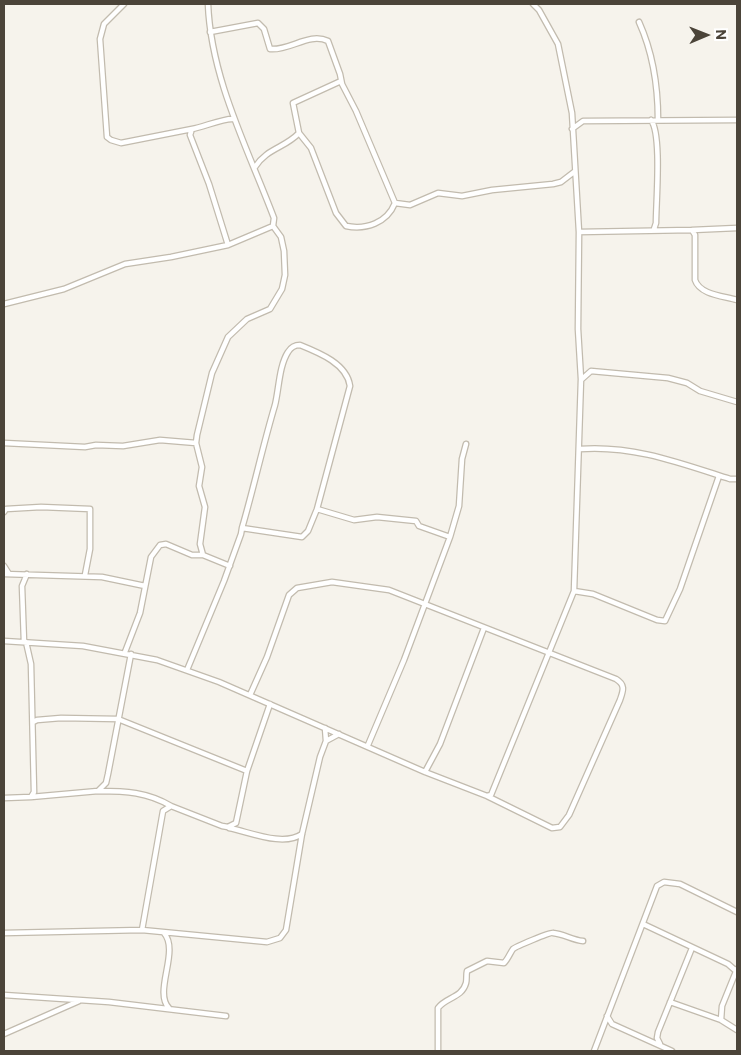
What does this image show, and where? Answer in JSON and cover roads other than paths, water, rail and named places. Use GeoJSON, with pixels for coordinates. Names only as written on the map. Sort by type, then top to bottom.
{"type":"FeatureCollection","features":[{"type":"Feature","properties":{"kind":"street"},"geometry":{"type":"LineString","coordinates":[[124,4],[104,24],[100,38],[108,137],[121,143],[212,125],[226,118],[233,119]]}},
{"type":"Feature","properties":{"kind":"street"},"geometry":{"type":"LineString","coordinates":[[203,555],[200,544],[205,507],[200,486],[202,467],[196,443],[212,373],[228,338],[247,319],[270,309],[282,289],[285,275],[284,251],[280,237],[273,226],[274,218],[255,168],[233,119],[210,32],[208,4]]}},
{"type":"Feature","properties":{"kind":"street"},"geometry":{"type":"LineString","coordinates":[[487,796],[491,795],[501,776],[574,591],[582,379],[578,329],[579,232],[572,116],[570,95],[558,44],[539,10],[533,4]]}},
{"type":"Feature","properties":{"kind":"street"},"geometry":{"type":"LineString","coordinates":[[639,22],[647,41],[653,66],[660,120],[656,127],[656,222],[654,229]]}},
{"type":"Feature","properties":{"kind":"street"},"geometry":{"type":"LineString","coordinates":[[210,32],[258,23],[264,29],[270,49],[274,50],[317,38],[325,39],[330,44],[341,81],[356,110],[395,203],[391,213],[367,228],[346,226],[336,213],[310,148],[299,133],[293,103],[341,81]]}},
{"type":"Feature","properties":{"kind":"street"},"geometry":{"type":"LineString","coordinates":[[572,116],[583,122],[737,120]]}},
{"type":"Feature","properties":{"kind":"street"},"geometry":{"type":"LineString","coordinates":[[651,120],[656,127]]}},
{"type":"Feature","properties":{"kind":"street"},"geometry":{"type":"LineString","coordinates":[[572,129],[583,122]]}},
{"type":"Feature","properties":{"kind":"street"},"geometry":{"type":"LineString","coordinates":[[192,129],[191,138],[210,184],[228,245]]}},
{"type":"Feature","properties":{"kind":"street"},"geometry":{"type":"LineString","coordinates":[[255,168],[262,157],[292,141],[299,133]]}},
{"type":"Feature","properties":{"kind":"street"},"geometry":{"type":"LineString","coordinates":[[395,203],[410,205],[438,193],[462,196],[492,190],[553,184],[562,182],[574,172]]}},
{"type":"Feature","properties":{"kind":"street"},"geometry":{"type":"LineString","coordinates":[[4,304],[64,289],[125,264],[228,245],[273,226]]}},
{"type":"Feature","properties":{"kind":"street"},"geometry":{"type":"LineString","coordinates":[[579,232],[737,228]]}},
{"type":"Feature","properties":{"kind":"street"},"geometry":{"type":"LineString","coordinates":[[692,230],[695,235],[695,280],[698,286],[705,291],[737,300]]}},
{"type":"Feature","properties":{"kind":"street"},"geometry":{"type":"LineString","coordinates":[[187,670],[230,566],[242,528],[287,353],[296,345],[309,348],[342,368],[349,378],[350,392],[308,532],[302,537],[242,528]]}},
{"type":"Feature","properties":{"kind":"street"},"geometry":{"type":"LineString","coordinates":[[582,379],[591,371],[655,376],[688,384],[700,391],[737,402]]}},
{"type":"Feature","properties":{"kind":"street"},"geometry":{"type":"LineString","coordinates":[[4,443],[85,447],[96,445],[124,446],[160,440],[196,443]]}},
{"type":"Feature","properties":{"kind":"street"},"geometry":{"type":"LineString","coordinates":[[368,745],[404,660],[450,537],[459,506],[462,459],[466,444]]}},
{"type":"Feature","properties":{"kind":"street"},"geometry":{"type":"LineString","coordinates":[[580,449],[624,449],[640,452],[737,480]]}},
{"type":"Feature","properties":{"kind":"street"},"geometry":{"type":"LineString","coordinates":[[574,591],[593,594],[657,620],[665,621],[680,589],[720,476]]}},
{"type":"Feature","properties":{"kind":"street"},"geometry":{"type":"LineString","coordinates":[[4,512],[6,509],[32,507],[90,509],[90,549],[85,575]]}},
{"type":"Feature","properties":{"kind":"street"},"geometry":{"type":"LineString","coordinates":[[316,509],[354,520],[377,517],[416,521],[419,526],[450,537]]}},
{"type":"Feature","properties":{"kind":"street"},"geometry":{"type":"LineString","coordinates":[[98,791],[106,783],[128,653],[140,613],[151,557],[160,546],[166,544],[192,555],[193,553],[203,555],[230,566]]}},
{"type":"Feature","properties":{"kind":"street"},"geometry":{"type":"LineString","coordinates":[[4,566],[6,574],[85,575],[116,579],[145,586]]}},
{"type":"Feature","properties":{"kind":"street"},"geometry":{"type":"LineString","coordinates":[[17,574],[22,582],[25,642],[30,659],[34,719],[36,784],[31,797]]}},
{"type":"Feature","properties":{"kind":"street"},"geometry":{"type":"LineString","coordinates":[[22,582],[27,574]]}},
{"type":"Feature","properties":{"kind":"street"},"geometry":{"type":"LineString","coordinates":[[4,641],[83,646],[128,653],[187,670],[487,796],[552,828],[560,827],[569,815],[620,700],[623,686],[619,681],[549,652],[424,605],[390,590],[332,582],[297,588],[289,595],[267,657],[250,695]]}},
{"type":"Feature","properties":{"kind":"street"},"geometry":{"type":"LineString","coordinates":[[426,772],[440,744],[484,628]]}},
{"type":"Feature","properties":{"kind":"street"},"geometry":{"type":"LineString","coordinates":[[238,830],[236,823],[247,771],[270,704]]}},
{"type":"Feature","properties":{"kind":"street"},"geometry":{"type":"LineString","coordinates":[[34,719],[118,719],[247,771]]}},
{"type":"Feature","properties":{"kind":"street"},"geometry":{"type":"LineString","coordinates":[[4,933],[142,930],[266,942],[280,938],[286,930],[302,834],[320,757],[326,742],[324,728]]}},
{"type":"Feature","properties":{"kind":"street"},"geometry":{"type":"LineString","coordinates":[[326,742],[339,734]]}},
{"type":"Feature","properties":{"kind":"street"},"geometry":{"type":"LineString","coordinates":[[4,798],[98,791],[127,791],[146,794],[208,822],[238,830],[292,839],[300,846]]}},
{"type":"Feature","properties":{"kind":"street"},"geometry":{"type":"LineString","coordinates":[[142,930],[163,811],[161,800]]}},
{"type":"Feature","properties":{"kind":"street"},"geometry":{"type":"LineString","coordinates":[[163,811],[171,806]]}},
{"type":"Feature","properties":{"kind":"street"},"geometry":{"type":"LineString","coordinates":[[228,827],[236,823]]}},
{"type":"Feature","properties":{"kind":"street"},"geometry":{"type":"LineString","coordinates":[[292,839],[302,834]]}},
{"type":"Feature","properties":{"kind":"street"},"geometry":{"type":"LineString","coordinates":[[594,1051],[655,888],[664,882],[680,884],[737,912]]}},
{"type":"Feature","properties":{"kind":"street"},"geometry":{"type":"LineString","coordinates":[[642,924],[736,968],[722,1006],[721,1020]]}},
{"type":"Feature","properties":{"kind":"street"},"geometry":{"type":"LineString","coordinates":[[164,933],[170,943],[164,992],[164,1002],[169,1008]]}},
{"type":"Feature","properties":{"kind":"street"},"geometry":{"type":"LineString","coordinates":[[438,1051],[438,1008],[442,1003],[462,992],[466,982],[466,970],[487,961],[504,962],[515,947],[532,942],[544,933],[553,933],[574,940],[583,940]]}},
{"type":"Feature","properties":{"kind":"street"},"geometry":{"type":"LineString","coordinates":[[660,1044],[657,1038],[658,1032],[692,948]]}},
{"type":"Feature","properties":{"kind":"street"},"geometry":{"type":"LineString","coordinates":[[4,995],[169,1008],[226,1016]]}},
{"type":"Feature","properties":{"kind":"street"},"geometry":{"type":"LineString","coordinates":[[4,1034],[79,1001]]}},
{"type":"Feature","properties":{"kind":"street"},"geometry":{"type":"LineString","coordinates":[[670,1002],[721,1020],[737,1030]]}},
{"type":"Feature","properties":{"kind":"street"},"geometry":{"type":"LineString","coordinates":[[607,1016],[612,1024]]}},
{"type":"Feature","properties":{"kind":"street"},"geometry":{"type":"LineString","coordinates":[[604,1025],[612,1024],[672,1051]]}}]}
